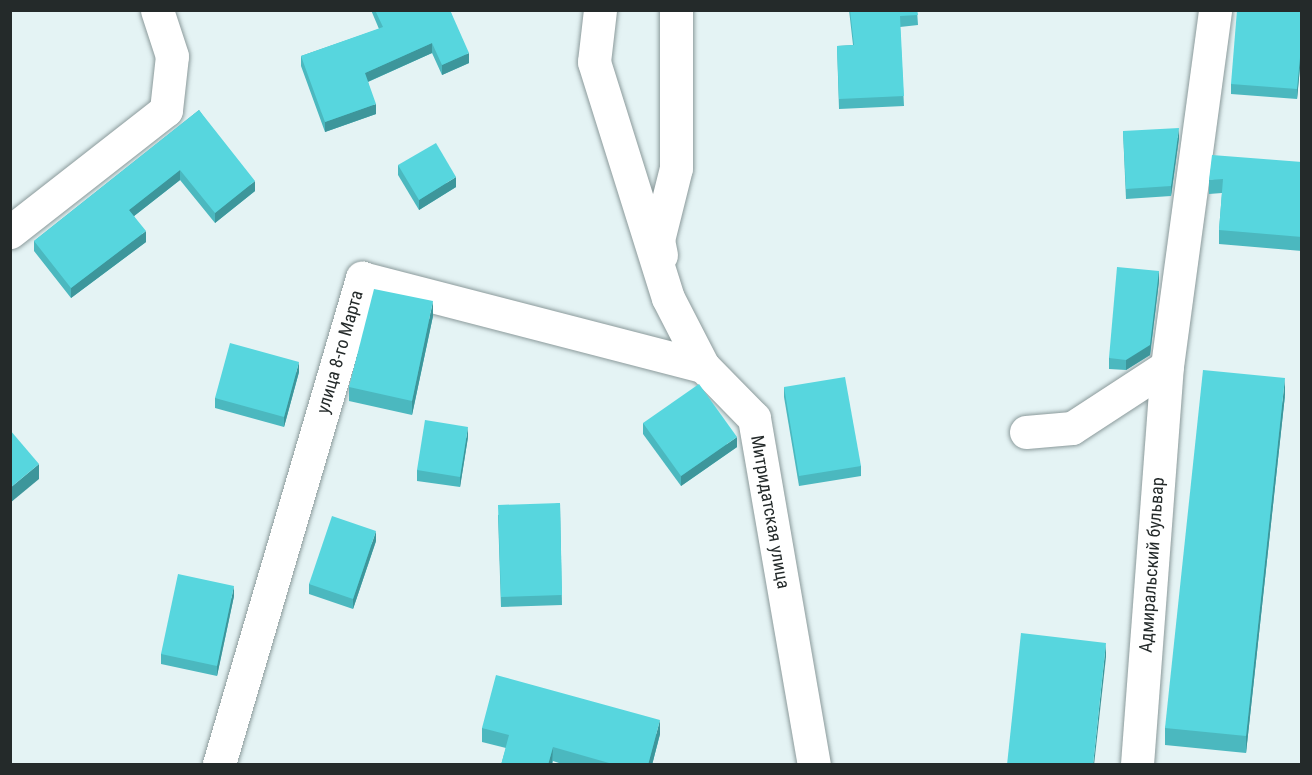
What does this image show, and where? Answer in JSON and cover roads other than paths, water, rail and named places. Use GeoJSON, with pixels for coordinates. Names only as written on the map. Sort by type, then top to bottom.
{"type":"FeatureCollection","features":[{"type":"Feature","properties":{"kind":"street"},"geometry":{"type":"LineString","coordinates":[[10,232],[166,110],[172,56],[157,10]]}},
{"type":"Feature","properties":{"kind":"street"},"geometry":{"type":"LineString","coordinates":[[574,10],[594,62]]}},
{"type":"Feature","properties":{"kind":"street","name":"Митридатская улица"},"geometry":{"type":"LineString","coordinates":[[600,10],[594,62],[668,298],[703,366],[754,418],[814,765]]}},
{"type":"Feature","properties":{"kind":"street"},"geometry":{"type":"LineString","coordinates":[[668,298],[658,240],[676,168],[675,10]]}},
{"type":"Feature","properties":{"kind":"street","name":"Адмиральский бульвар"},"geometry":{"type":"LineString","coordinates":[[1137,765],[1167,366],[1215,10]]}},
{"type":"Feature","properties":{"kind":"street","name":"улица 8-го Марта"},"geometry":{"type":"LineString","coordinates":[[219,765],[362,278],[703,366]]}},
{"type":"Feature","properties":{"kind":"street"},"geometry":{"type":"LineString","coordinates":[[1026,432],[1072,428],[1167,366]]}}]}
